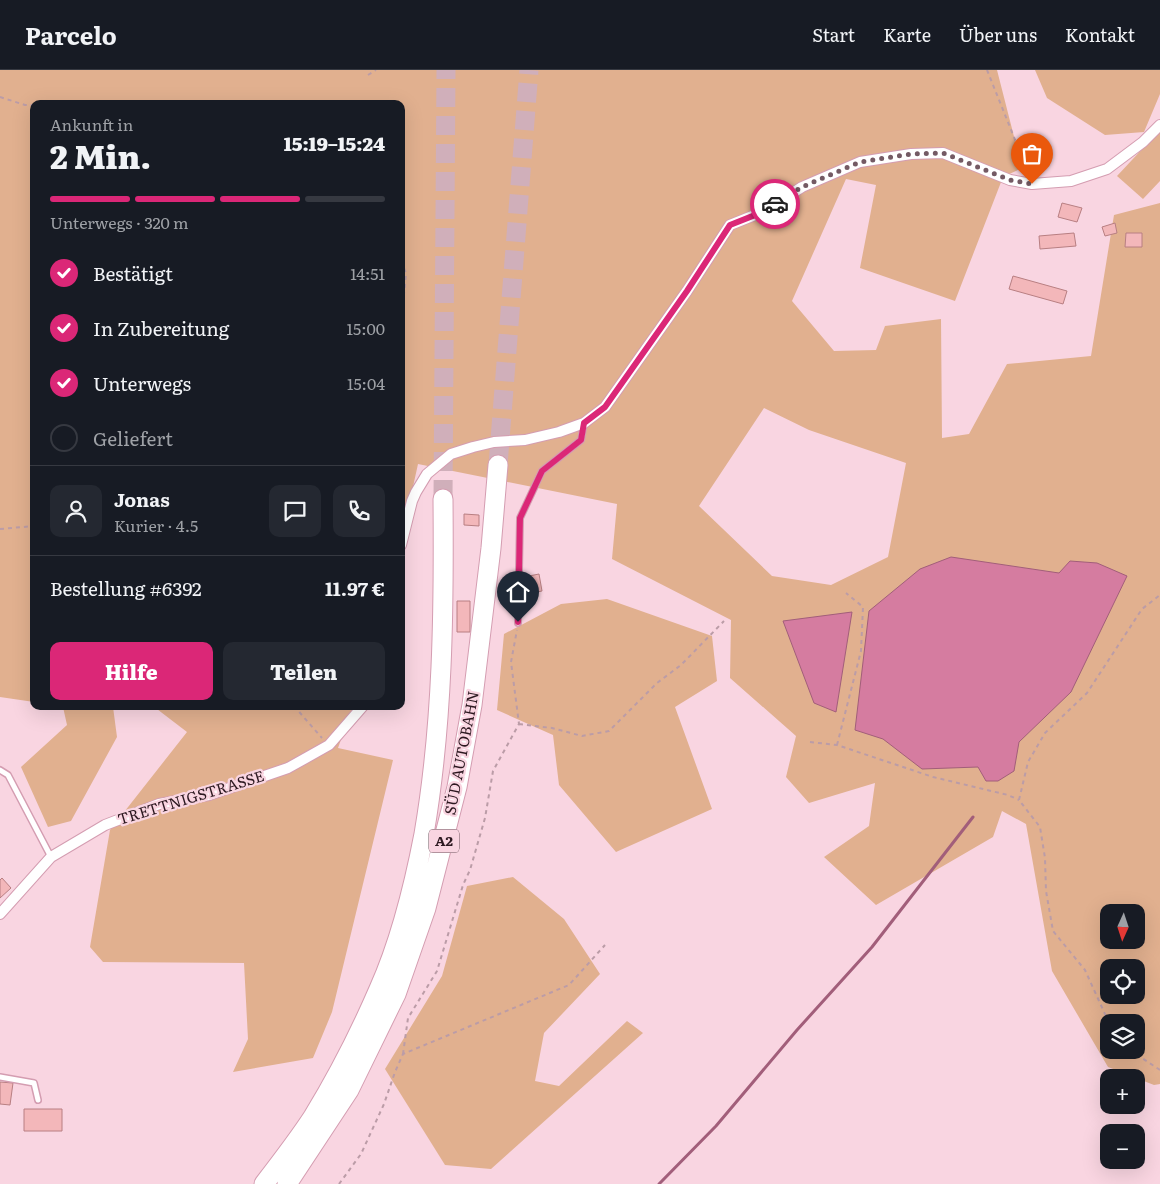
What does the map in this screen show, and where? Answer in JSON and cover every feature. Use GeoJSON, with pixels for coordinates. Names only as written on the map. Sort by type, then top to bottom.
{"type":"FeatureCollection","features":[{"type":"Feature","properties":{"kind":"highway","name":"SÜD AUTOBAHN"},"geometry":{"type":"LineString","coordinates":[[287,1184],[354,1081],[396,994],[426,908],[457,787],[472,705],[491,548],[498,465]]}},
{"type":"Feature","properties":{"kind":"highway","name":"SÜD AUTOBAHN"},"geometry":{"type":"LineString","coordinates":[[264,1184],[312,1118],[357,1036],[380,988],[410,897],[433,782],[441,697],[444,550],[443,498]]}},
{"type":"Feature","properties":{"kind":"street"},"geometry":{"type":"LineString","coordinates":[[405,529],[412,501],[427,474],[451,454],[494,442],[525,440],[559,432],[584,423],[605,407],[687,291],[730,225],[765,211],[802,187],[860,162],[911,154],[943,153],[1010,180],[1032,184],[1071,181],[1107,169],[1142,142],[1160,125]]}},
{"type":"Feature","properties":{"kind":"street","name":"TRETTNIGSTRASSE"},"geometry":{"type":"LineString","coordinates":[[0,914],[51,857],[105,825],[159,804],[209,795],[288,768],[329,745],[359,710]]}},
{"type":"Feature","properties":{"kind":"lane"},"geometry":{"type":"LineString","coordinates":[[518,622],[520,518],[542,471],[581,440],[584,423]]}},
{"type":"Feature","properties":{"kind":"lane"},"geometry":{"type":"LineString","coordinates":[[0,770],[8,775],[51,857]]}},
{"type":"Feature","properties":{"kind":"lane"},"geometry":{"type":"LineString","coordinates":[[0,1077],[34,1083],[38,1100]]}},
{"type":"Feature","properties":{"kind":"path"},"geometry":{"type":"LineString","coordinates":[[368,75],[376,70]]}},
{"type":"Feature","properties":{"kind":"path"},"geometry":{"type":"LineString","coordinates":[[987,70],[1032,184]]}},
{"type":"Feature","properties":{"kind":"path"},"geometry":{"type":"LineString","coordinates":[[0,97],[25,106],[30,105]]}},
{"type":"Feature","properties":{"kind":"path"},"geometry":{"type":"LineString","coordinates":[[405,271],[405,284]]}},
{"type":"Feature","properties":{"kind":"path"},"geometry":{"type":"LineString","coordinates":[[0,529],[30,526]]}},
{"type":"Feature","properties":{"kind":"path"},"geometry":{"type":"LineString","coordinates":[[837,745],[861,650],[863,607],[846,593]]}},
{"type":"Feature","properties":{"kind":"path"},"geometry":{"type":"LineString","coordinates":[[1019,800],[1028,762],[1045,732],[1087,693],[1142,609],[1160,595]]}},
{"type":"Feature","properties":{"kind":"path"},"geometry":{"type":"LineString","coordinates":[[519,724],[552,728],[582,736],[609,731],[657,683],[681,665],[724,621]]}},
{"type":"Feature","properties":{"kind":"path"},"geometry":{"type":"LineString","coordinates":[[339,1184],[361,1154],[384,1104],[403,1054],[408,1018],[437,971],[485,818],[492,771],[519,724],[511,662],[518,622]]}},
{"type":"Feature","properties":{"kind":"path"},"geometry":{"type":"LineString","coordinates":[[298,710],[329,745]]}},
{"type":"Feature","properties":{"kind":"path"},"geometry":{"type":"LineString","coordinates":[[810,742],[837,745],[933,776],[1008,795],[1019,800],[1040,827],[1045,858],[1046,891],[1053,931],[1085,970],[1105,1014]]}},
{"type":"Feature","properties":{"kind":"path"},"geometry":{"type":"LineString","coordinates":[[403,1054],[569,984],[605,945]]}},
{"type":"Feature","properties":{"kind":"path"},"geometry":{"type":"LineString","coordinates":[[1144,1059],[1160,1070]]}},
{"type":"Feature","properties":{"kind":"shaded area"},"geometry":{"type":"Polygon","coordinates":[[[0,70],[997,70],[1022,168],[1003,177],[955,301],[860,268],[876,185],[846,179],[792,301],[834,351],[876,350],[885,326],[941,319],[942,438],[969,434],[1007,364],[1091,356],[1114,215],[1160,203],[1160,1084],[1154,1085],[1145,1081],[1145,1069],[1113,1069],[1108,1067],[1103,1059],[1145,1059],[1145,1014],[1100,1014],[1100,1053],[1052,971],[1026,824],[1002,811],[993,837],[876,905],[824,857],[869,826],[875,783],[809,803],[786,777],[796,736],[730,678],[731,620],[612,559],[617,504],[418,464],[405,523],[405,100],[30,100],[30,701],[0,697],[0,70]],[[764,408],[699,506],[772,576],[831,585],[888,557],[906,463],[809,430],[764,408]]]}},
{"type":"Feature","properties":{"kind":"shaded area"},"geometry":{"type":"Polygon","coordinates":[[[1035,70],[1160,70],[1160,94],[1144,132],[1105,135],[1047,98],[1035,70]]]}},
{"type":"Feature","properties":{"kind":"shaded area"},"geometry":{"type":"Polygon","coordinates":[[[1160,130],[1160,181],[1143,199],[1117,176],[1160,130]]]}},
{"type":"Feature","properties":{"kind":"shaded area"},"geometry":{"type":"Polygon","coordinates":[[[951,557],[1059,573],[1070,561],[1097,563],[1127,576],[1071,692],[1019,742],[1014,771],[998,781],[986,781],[978,767],[922,769],[883,739],[855,730],[869,611],[920,569],[951,557]]]}},
{"type":"Feature","properties":{"kind":"shaded area"},"geometry":{"type":"Polygon","coordinates":[[[607,599],[712,636],[717,681],[675,707],[712,809],[616,852],[559,785],[553,735],[497,710],[504,634],[561,604],[607,599]]]}},
{"type":"Feature","properties":{"kind":"shaded area"},"geometry":{"type":"Polygon","coordinates":[[[852,612],[836,712],[814,703],[783,621],[852,612]]]}},
{"type":"Feature","properties":{"kind":"shaded area"},"geometry":{"type":"Polygon","coordinates":[[[64,710],[113,710],[117,737],[71,821],[48,827],[21,767],[67,725],[64,710]]]}},
{"type":"Feature","properties":{"kind":"shaded area"},"geometry":{"type":"Polygon","coordinates":[[[158,710],[352,710],[338,748],[393,760],[332,1012],[313,1058],[233,1072],[248,1039],[244,963],[103,962],[90,947],[110,830],[187,732],[158,710]]]}},
{"type":"Feature","properties":{"kind":"shaded area"},"geometry":{"type":"Polygon","coordinates":[[[513,877],[564,919],[600,974],[544,1033],[535,1081],[559,1086],[627,1021],[643,1033],[491,1169],[445,1165],[385,1069],[442,976],[467,886],[513,877]]]}},
{"type":"Feature","properties":{"kind":"building"},"geometry":{"type":"Polygon","coordinates":[[[1062,203],[1082,208],[1077,222],[1058,217],[1062,203]]]}},
{"type":"Feature","properties":{"kind":"building"},"geometry":{"type":"Polygon","coordinates":[[[1115,223],[1117,233],[1105,236],[1102,227],[1115,223]]]}},
{"type":"Feature","properties":{"kind":"building"},"geometry":{"type":"Polygon","coordinates":[[[1074,233],[1076,246],[1040,249],[1039,236],[1074,233]]]}},
{"type":"Feature","properties":{"kind":"building"},"geometry":{"type":"Polygon","coordinates":[[[1126,233],[1142,233],[1142,247],[1125,247],[1126,233]]]}},
{"type":"Feature","properties":{"kind":"building"},"geometry":{"type":"Polygon","coordinates":[[[1013,276],[1067,291],[1063,304],[1009,289],[1013,276]]]}},
{"type":"Feature","properties":{"kind":"building"},"geometry":{"type":"Polygon","coordinates":[[[464,514],[479,515],[479,526],[464,525],[464,514]]]}},
{"type":"Feature","properties":{"kind":"building"},"geometry":{"type":"Polygon","coordinates":[[[539,574],[542,591],[527,594],[524,577],[539,574]]]}},
{"type":"Feature","properties":{"kind":"building"},"geometry":{"type":"Polygon","coordinates":[[[457,601],[470,601],[470,632],[457,632],[457,601]]]}},
{"type":"Feature","properties":{"kind":"building"},"geometry":{"type":"Polygon","coordinates":[[[2,878],[11,888],[0,898],[0,880],[2,878]]]}},
{"type":"Feature","properties":{"kind":"building"},"geometry":{"type":"Polygon","coordinates":[[[0,1082],[13,1083],[10,1105],[0,1104],[0,1082]]]}},
{"type":"Feature","properties":{"kind":"building"},"geometry":{"type":"Polygon","coordinates":[[[24,1109],[62,1109],[62,1131],[24,1131],[24,1109]]]}},
{"type":"Feature","properties":{"kind":"waterway"},"geometry":{"type":"LineString","coordinates":[[659,1184],[716,1126],[797,1030],[872,947],[973,817]]}},
{"type":"Feature","properties":{"kind":"tunnel"},"geometry":{"type":"LineString","coordinates":[[443,499],[446,70]]}},
{"type":"Feature","properties":{"kind":"tunnel"},"geometry":{"type":"LineString","coordinates":[[498,465],[529,70]]}},
{"type":"Feature","properties":{"kind":"way so far"},"geometry":{"type":"LineString","coordinates":[[775,204],[802,187],[860,162],[911,154],[943,153],[1010,180],[1032,184]]}},
{"type":"Feature","properties":{"kind":"route"},"geometry":{"type":"LineString","coordinates":[[518,622],[520,518],[542,471],[581,440],[584,423],[605,407],[687,291],[730,225],[765,211],[775,204]]}}]}
